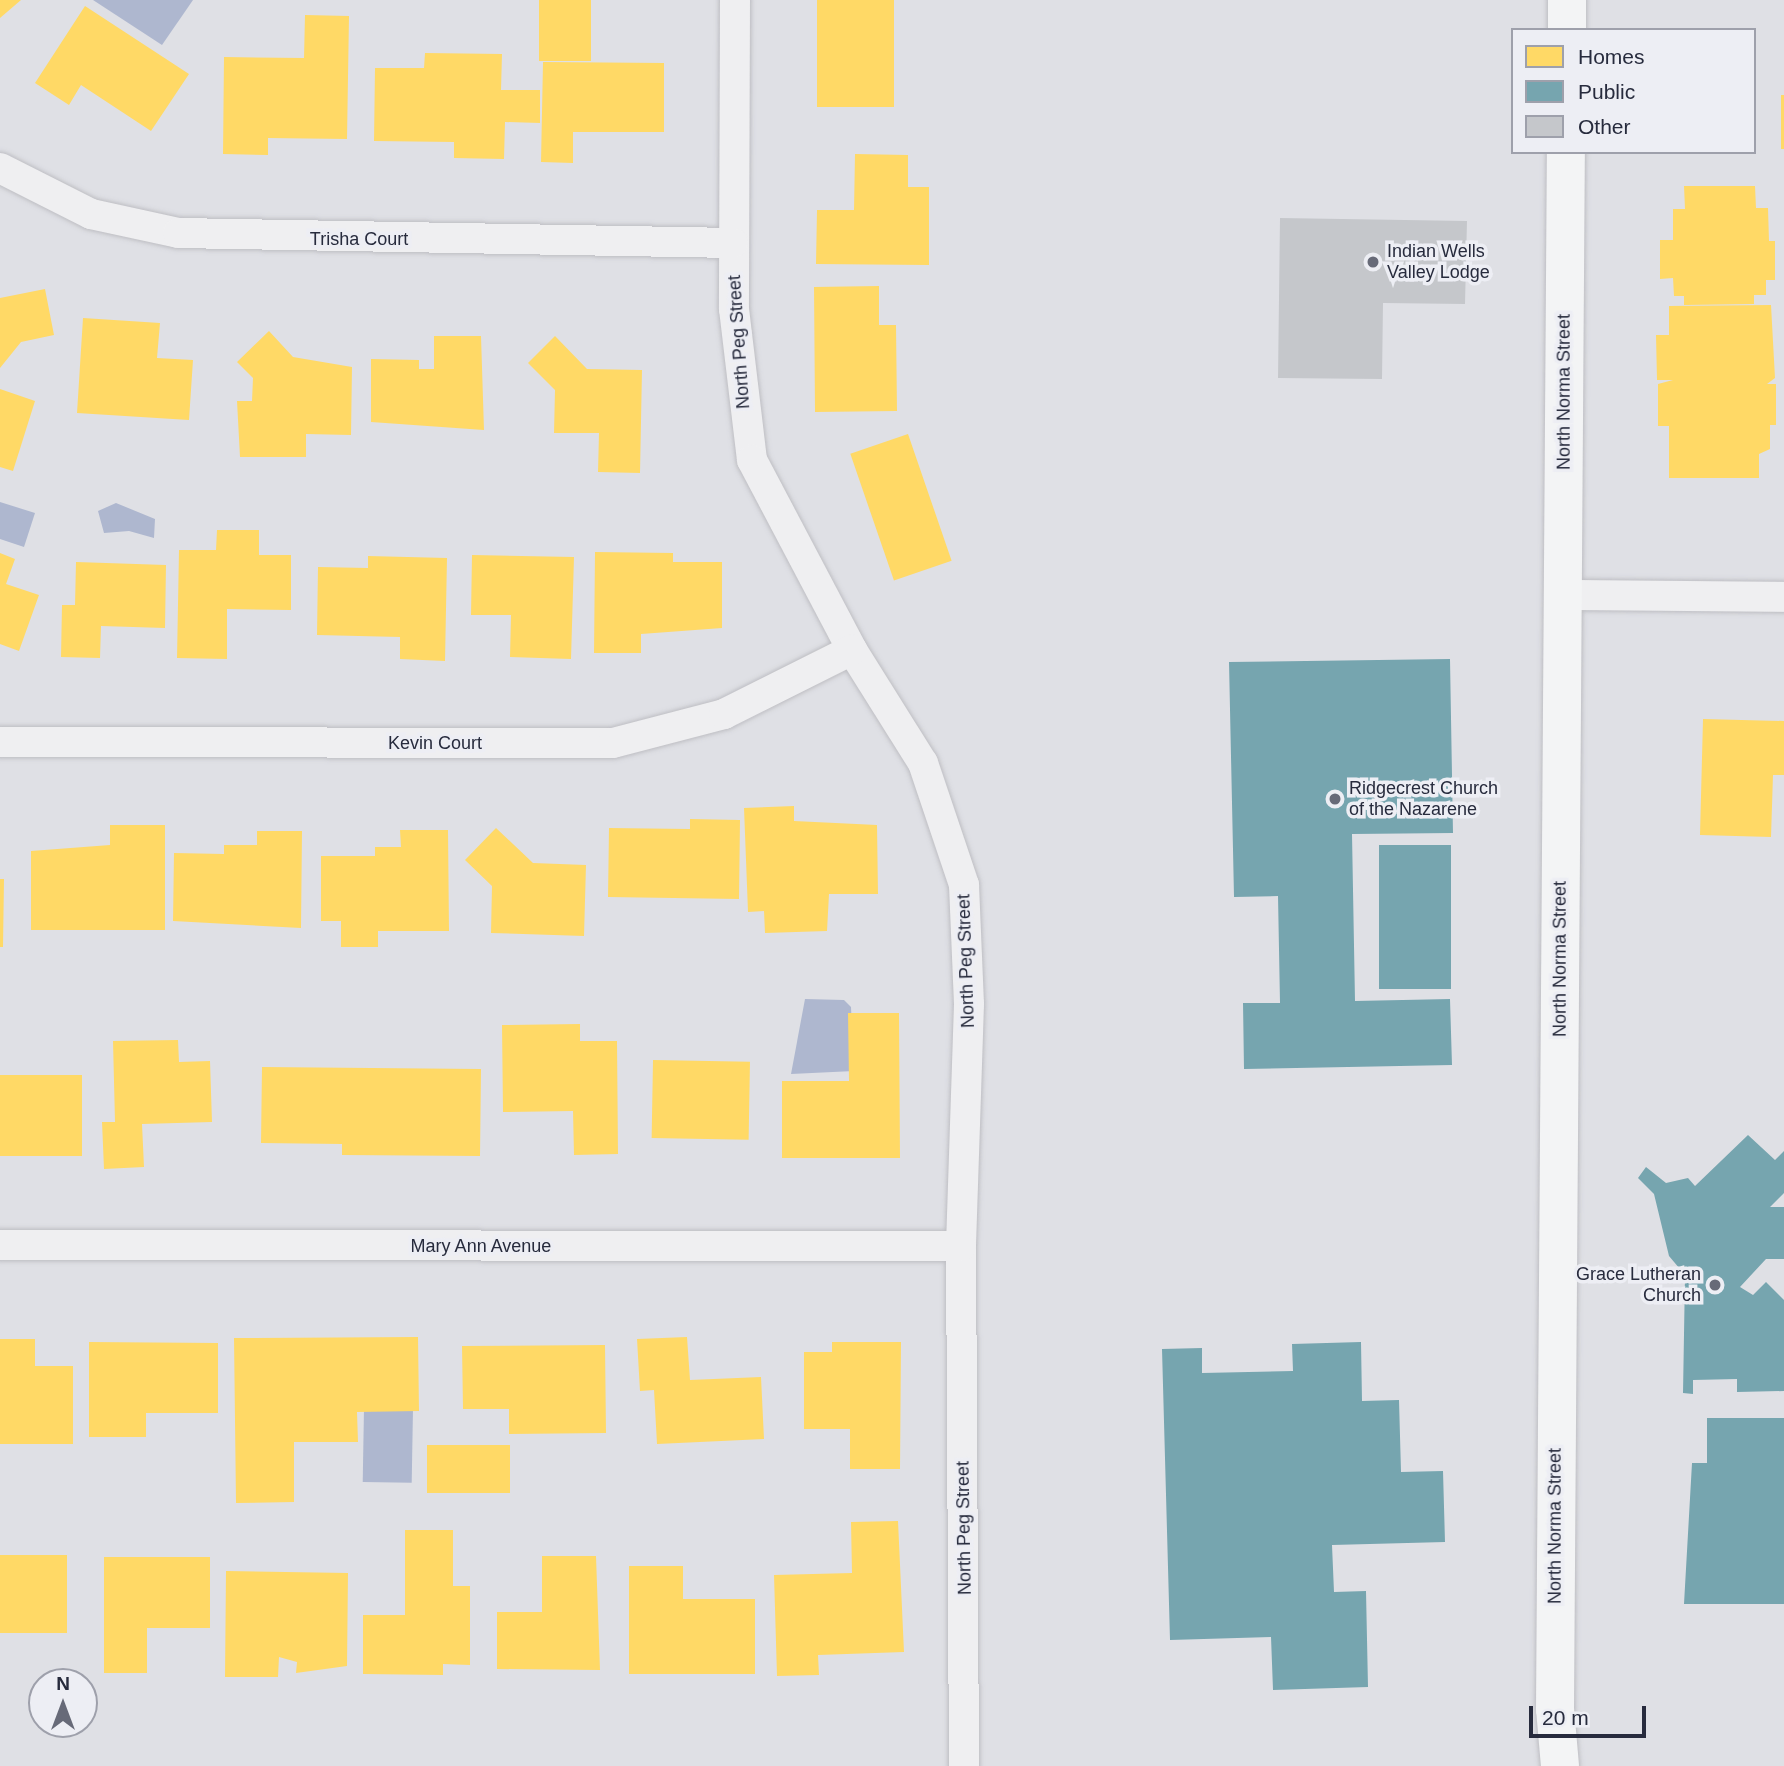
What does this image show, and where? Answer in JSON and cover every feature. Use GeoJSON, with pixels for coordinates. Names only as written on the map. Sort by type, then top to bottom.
{"type":"FeatureCollection","features":[{"type":"Feature","properties":{"kind":"main road"},"geometry":{"type":"LineString","coordinates":[[1567,0],[1567,28]]}},
{"type":"Feature","properties":{"kind":"main road","name":"North Norma Street"},"geometry":{"type":"LineString","coordinates":[[1560,1766],[1555,1709],[1566,154]]}},
{"type":"Feature","properties":{"kind":"street","name":"North Peg Street"},"geometry":{"type":"LineString","coordinates":[[734,0],[733,243],[738,380],[752,460],[852,650],[923,763],[964,885],[969,1004],[961,1246],[964,1766]]}},
{"type":"Feature","properties":{"kind":"street","name":"Trisha Court"},"geometry":{"type":"LineString","coordinates":[[0,168],[91,214],[178,233],[733,243]]}},
{"type":"Feature","properties":{"kind":"street"},"geometry":{"type":"LineString","coordinates":[[1562,595],[1784,597]]}},
{"type":"Feature","properties":{"kind":"street","name":"Kevin Court"},"geometry":{"type":"LineString","coordinates":[[0,742],[613,743],[724,714],[852,650]]}},
{"type":"Feature","properties":{"kind":"street","name":"Mary Ann Avenue"},"geometry":{"type":"LineString","coordinates":[[0,1245],[961,1246]]}},
{"type":"Feature","properties":{"kind":"water"},"geometry":{"type":"Polygon","coordinates":[[[93,0],[193,0],[162,45],[93,0]]]}},
{"type":"Feature","properties":{"kind":"water"},"geometry":{"type":"Polygon","coordinates":[[[0,502],[35,513],[24,547],[0,539],[0,502]]]}},
{"type":"Feature","properties":{"kind":"water"},"geometry":{"type":"Polygon","coordinates":[[[116,503],[155,519],[154,538],[129,531],[104,533],[98,511],[116,503]]]}},
{"type":"Feature","properties":{"kind":"water"},"geometry":{"type":"Polygon","coordinates":[[[805,999],[844,1000],[851,1007],[854,1071],[791,1074],[805,999]]]}},
{"type":"Feature","properties":{"kind":"water"},"geometry":{"type":"Polygon","coordinates":[[[364,1408],[413,1409],[412,1483],[363,1482],[364,1408]]]}},
{"type":"Feature","properties":{"kind":"building: Homes"},"geometry":{"type":"Polygon","coordinates":[[[0,0],[21,0],[0,18],[0,0]]]}},
{"type":"Feature","properties":{"kind":"building: Homes"},"geometry":{"type":"Polygon","coordinates":[[[539,0],[591,0],[591,61],[539,61],[539,0]]]}},
{"type":"Feature","properties":{"kind":"building: Homes"},"geometry":{"type":"Polygon","coordinates":[[[817,0],[894,0],[894,107],[817,107],[817,0]]]}},
{"type":"Feature","properties":{"kind":"building: Homes"},"geometry":{"type":"Polygon","coordinates":[[[85,6],[189,74],[151,131],[81,85],[69,105],[35,83],[85,6]]]}},
{"type":"Feature","properties":{"kind":"building: Homes"},"geometry":{"type":"Polygon","coordinates":[[[305,15],[349,16],[347,139],[268,138],[268,155],[223,154],[224,57],[304,58],[305,15]]]}},
{"type":"Feature","properties":{"kind":"building: Homes"},"geometry":{"type":"Polygon","coordinates":[[[425,53],[502,54],[501,90],[540,90],[540,123],[505,122],[504,159],[454,158],[454,142],[374,141],[375,68],[424,68],[425,53]]]}},
{"type":"Feature","properties":{"kind":"building: Homes"},"geometry":{"type":"Polygon","coordinates":[[[543,62],[664,63],[664,132],[573,132],[573,163],[541,162],[543,62]]]}},
{"type":"Feature","properties":{"kind":"building: Homes"},"geometry":{"type":"Polygon","coordinates":[[[1781,95],[1784,95],[1784,149],[1781,149],[1781,95]]]}},
{"type":"Feature","properties":{"kind":"building: Homes"},"geometry":{"type":"Polygon","coordinates":[[[855,154],[908,155],[908,187],[929,187],[929,265],[816,264],[817,210],[854,210],[855,154]]]}},
{"type":"Feature","properties":{"kind":"building: Homes"},"geometry":{"type":"Polygon","coordinates":[[[1684,186],[1755,186],[1756,208],[1768,208],[1769,241],[1775,241],[1775,280],[1766,280],[1766,295],[1754,295],[1754,304],[1684,305],[1684,296],[1674,296],[1673,278],[1660,279],[1660,240],[1673,240],[1673,209],[1685,209],[1684,186]]]}},
{"type":"Feature","properties":{"kind":"building: Homes"},"geometry":{"type":"Polygon","coordinates":[[[879,286],[879,325],[896,325],[897,411],[815,412],[814,287],[879,286]]]}},
{"type":"Feature","properties":{"kind":"building: Homes"},"geometry":{"type":"Polygon","coordinates":[[[45,289],[54,335],[21,342],[0,368],[0,298],[45,289]]]}},
{"type":"Feature","properties":{"kind":"building: Homes"},"geometry":{"type":"Polygon","coordinates":[[[1771,305],[1775,378],[1767,384],[1776,384],[1776,425],[1770,425],[1770,449],[1759,454],[1759,478],[1669,478],[1669,426],[1658,426],[1658,384],[1673,380],[1657,380],[1656,335],[1669,335],[1669,306],[1771,305]]]}},
{"type":"Feature","properties":{"kind":"building: Homes"},"geometry":{"type":"Polygon","coordinates":[[[83,318],[160,323],[157,358],[193,360],[189,420],[77,413],[83,318]]]}},
{"type":"Feature","properties":{"kind":"building: Homes"},"geometry":{"type":"Polygon","coordinates":[[[269,331],[293,357],[352,367],[351,435],[306,434],[306,457],[240,457],[237,401],[252,401],[253,378],[237,362],[269,331]]]}},
{"type":"Feature","properties":{"kind":"building: Homes"},"geometry":{"type":"Polygon","coordinates":[[[434,336],[481,336],[484,430],[371,422],[371,359],[419,360],[419,369],[434,369],[434,336]]]}},
{"type":"Feature","properties":{"kind":"building: Homes"},"geometry":{"type":"Polygon","coordinates":[[[555,336],[587,369],[642,370],[640,473],[598,472],[599,433],[554,433],[555,390],[528,363],[555,336]]]}},
{"type":"Feature","properties":{"kind":"building: Homes"},"geometry":{"type":"Polygon","coordinates":[[[0,389],[35,401],[13,471],[0,467],[0,389]]]}},
{"type":"Feature","properties":{"kind":"building: Homes"},"geometry":{"type":"Polygon","coordinates":[[[908,434],[952,561],[894,581],[850,454],[908,434]]]}},
{"type":"Feature","properties":{"kind":"building: Homes"},"geometry":{"type":"Polygon","coordinates":[[[217,530],[259,530],[259,555],[291,555],[291,610],[227,609],[227,659],[177,658],[179,550],[216,550],[217,530]]]}},
{"type":"Feature","properties":{"kind":"building: Homes"},"geometry":{"type":"Polygon","coordinates":[[[595,552],[673,553],[673,562],[722,562],[722,628],[641,634],[641,653],[594,653],[595,552]]]}},
{"type":"Feature","properties":{"kind":"building: Homes"},"geometry":{"type":"Polygon","coordinates":[[[0,553],[15,559],[6,584],[39,595],[19,651],[0,644],[0,553]]]}},
{"type":"Feature","properties":{"kind":"building: Homes"},"geometry":{"type":"Polygon","coordinates":[[[472,555],[574,557],[571,659],[510,657],[511,615],[471,615],[472,555]]]}},
{"type":"Feature","properties":{"kind":"building: Homes"},"geometry":{"type":"Polygon","coordinates":[[[368,556],[447,558],[445,661],[400,659],[400,637],[317,635],[318,567],[368,568],[368,556]]]}},
{"type":"Feature","properties":{"kind":"building: Homes"},"geometry":{"type":"Polygon","coordinates":[[[76,562],[166,565],[165,628],[101,626],[100,658],[61,657],[62,605],[75,605],[76,562]]]}},
{"type":"Feature","properties":{"kind":"building: Homes"},"geometry":{"type":"Polygon","coordinates":[[[1703,719],[1784,721],[1784,775],[1773,775],[1771,837],[1700,835],[1703,719]]]}},
{"type":"Feature","properties":{"kind":"building: Homes"},"geometry":{"type":"Polygon","coordinates":[[[794,806],[794,821],[877,825],[878,894],[829,894],[827,931],[765,933],[764,911],[748,912],[744,808],[794,806]]]}},
{"type":"Feature","properties":{"kind":"building: Homes"},"geometry":{"type":"Polygon","coordinates":[[[690,819],[740,820],[739,899],[608,897],[609,828],[690,829],[690,819]]]}},
{"type":"Feature","properties":{"kind":"building: Homes"},"geometry":{"type":"Polygon","coordinates":[[[110,825],[165,825],[165,930],[31,930],[31,851],[110,845],[110,825]]]}},
{"type":"Feature","properties":{"kind":"building: Homes"},"geometry":{"type":"Polygon","coordinates":[[[496,828],[533,863],[586,865],[584,936],[491,933],[492,886],[465,860],[496,828]]]}},
{"type":"Feature","properties":{"kind":"building: Homes"},"geometry":{"type":"Polygon","coordinates":[[[400,830],[448,830],[449,931],[378,931],[378,947],[341,947],[341,921],[321,921],[321,856],[375,856],[375,847],[401,847],[400,830]]]}},
{"type":"Feature","properties":{"kind":"building: Homes"},"geometry":{"type":"Polygon","coordinates":[[[257,831],[302,831],[301,928],[173,921],[174,853],[224,854],[224,845],[257,845],[257,831]]]}},
{"type":"Feature","properties":{"kind":"building: Homes"},"geometry":{"type":"Polygon","coordinates":[[[0,879],[4,879],[3,947],[0,947],[0,879]]]}},
{"type":"Feature","properties":{"kind":"building: Homes"},"geometry":{"type":"Polygon","coordinates":[[[848,1013],[899,1013],[900,1158],[782,1158],[782,1081],[849,1081],[848,1013]]]}},
{"type":"Feature","properties":{"kind":"building: Homes"},"geometry":{"type":"Polygon","coordinates":[[[580,1024],[580,1041],[617,1041],[618,1154],[574,1155],[573,1111],[503,1112],[502,1025],[580,1024]]]}},
{"type":"Feature","properties":{"kind":"building: Homes"},"geometry":{"type":"Polygon","coordinates":[[[178,1040],[179,1062],[210,1061],[212,1122],[142,1124],[144,1167],[104,1169],[102,1122],[115,1122],[113,1041],[178,1040]]]}},
{"type":"Feature","properties":{"kind":"building: Homes"},"geometry":{"type":"Polygon","coordinates":[[[653,1060],[750,1062],[749,1140],[652,1138],[653,1060]]]}},
{"type":"Feature","properties":{"kind":"building: Homes"},"geometry":{"type":"Polygon","coordinates":[[[262,1067],[481,1069],[480,1156],[342,1155],[342,1144],[261,1143],[262,1067]]]}},
{"type":"Feature","properties":{"kind":"building: Homes"},"geometry":{"type":"Polygon","coordinates":[[[0,1075],[82,1075],[82,1156],[0,1156],[0,1075]]]}},
{"type":"Feature","properties":{"kind":"building: Homes"},"geometry":{"type":"Polygon","coordinates":[[[418,1337],[419,1411],[357,1412],[358,1442],[294,1442],[294,1502],[236,1503],[234,1338],[418,1337]]]}},
{"type":"Feature","properties":{"kind":"building: Homes"},"geometry":{"type":"Polygon","coordinates":[[[687,1337],[690,1380],[761,1377],[764,1439],[657,1444],[654,1390],[640,1391],[637,1339],[687,1337]]]}},
{"type":"Feature","properties":{"kind":"building: Homes"},"geometry":{"type":"Polygon","coordinates":[[[0,1339],[35,1339],[35,1366],[73,1366],[73,1444],[0,1444],[0,1339]]]}},
{"type":"Feature","properties":{"kind":"building: Homes"},"geometry":{"type":"Polygon","coordinates":[[[89,1342],[218,1343],[218,1413],[146,1413],[146,1437],[89,1437],[89,1342]]]}},
{"type":"Feature","properties":{"kind":"building: Homes"},"geometry":{"type":"Polygon","coordinates":[[[832,1342],[901,1342],[900,1469],[850,1469],[850,1429],[804,1429],[804,1352],[832,1352],[832,1342]]]}},
{"type":"Feature","properties":{"kind":"building: Homes"},"geometry":{"type":"Polygon","coordinates":[[[605,1345],[606,1433],[509,1434],[509,1409],[463,1409],[462,1346],[605,1345]]]}},
{"type":"Feature","properties":{"kind":"building: Homes"},"geometry":{"type":"Polygon","coordinates":[[[427,1445],[510,1445],[510,1493],[427,1493],[427,1445]]]}},
{"type":"Feature","properties":{"kind":"building: Homes"},"geometry":{"type":"Polygon","coordinates":[[[898,1521],[904,1652],[818,1655],[819,1675],[777,1676],[774,1575],[852,1573],[851,1522],[898,1521]]]}},
{"type":"Feature","properties":{"kind":"building: Homes"},"geometry":{"type":"Polygon","coordinates":[[[405,1530],[453,1530],[453,1586],[470,1586],[470,1665],[443,1664],[443,1675],[363,1674],[363,1615],[405,1615],[405,1530]]]}},
{"type":"Feature","properties":{"kind":"building: Homes"},"geometry":{"type":"Polygon","coordinates":[[[0,1555],[67,1555],[67,1633],[0,1633],[0,1555]]]}},
{"type":"Feature","properties":{"kind":"building: Homes"},"geometry":{"type":"Polygon","coordinates":[[[542,1556],[596,1556],[600,1670],[497,1669],[497,1612],[542,1612],[542,1556]]]}},
{"type":"Feature","properties":{"kind":"building: Homes"},"geometry":{"type":"Polygon","coordinates":[[[104,1557],[210,1557],[210,1628],[147,1628],[147,1673],[104,1673],[104,1557]]]}},
{"type":"Feature","properties":{"kind":"building: Homes"},"geometry":{"type":"Polygon","coordinates":[[[629,1566],[683,1566],[683,1599],[755,1599],[755,1674],[629,1674],[629,1566]]]}},
{"type":"Feature","properties":{"kind":"building: Homes"},"geometry":{"type":"Polygon","coordinates":[[[226,1571],[348,1573],[347,1666],[296,1673],[297,1662],[279,1657],[278,1677],[225,1677],[226,1571]]]}},
{"type":"Feature","properties":{"kind":"building: Public"},"geometry":{"type":"Polygon","coordinates":[[[1450,659],[1453,833],[1352,834],[1355,1001],[1450,999],[1452,1065],[1244,1069],[1243,1003],[1280,1003],[1278,896],[1234,897],[1229,662],[1450,659]]]}},
{"type":"Feature","properties":{"kind":"building: Public"},"geometry":{"type":"Polygon","coordinates":[[[1379,845],[1451,845],[1451,989],[1379,989],[1379,845]]]}},
{"type":"Feature","properties":{"kind":"building: Public"},"geometry":{"type":"Polygon","coordinates":[[[1748,1135],[1775,1160],[1784,1151],[1784,1193],[1770,1207],[1784,1207],[1784,1259],[1766,1259],[1740,1287],[1753,1295],[1766,1282],[1784,1300],[1784,1391],[1737,1392],[1737,1379],[1693,1380],[1693,1394],[1683,1393],[1685,1275],[1669,1256],[1654,1194],[1638,1178],[1646,1167],[1666,1183],[1688,1178],[1695,1186],[1748,1135]]]}},
{"type":"Feature","properties":{"kind":"building: Public"},"geometry":{"type":"Polygon","coordinates":[[[1361,1342],[1362,1401],[1399,1400],[1401,1472],[1443,1471],[1445,1542],[1332,1545],[1334,1592],[1366,1591],[1368,1687],[1273,1690],[1271,1637],[1170,1640],[1162,1349],[1202,1348],[1202,1373],[1293,1371],[1292,1344],[1361,1342]]]}},
{"type":"Feature","properties":{"kind":"building: Public"},"geometry":{"type":"Polygon","coordinates":[[[1707,1418],[1784,1418],[1784,1604],[1684,1604],[1692,1463],[1707,1463],[1707,1418]]]}},
{"type":"Feature","properties":{"kind":"building: Other","name":"Indian Wells Valley Lodge"},"geometry":{"type":"Polygon","coordinates":[[[1280,218],[1467,221],[1465,304],[1383,303],[1382,379],[1278,378],[1280,218]]]}},
{"type":"Feature","properties":{"kind":"place","name":"Indian Wells Valley Lodge"},"geometry":{"type":"Point","coordinates":[1373,262]}},
{"type":"Feature","properties":{"kind":"place","name":"Ridgecrest Church of the Nazarene"},"geometry":{"type":"Point","coordinates":[1335,799]}},
{"type":"Feature","properties":{"kind":"place","name":"Grace Lutheran Church"},"geometry":{"type":"Point","coordinates":[1715,1285]}}]}
